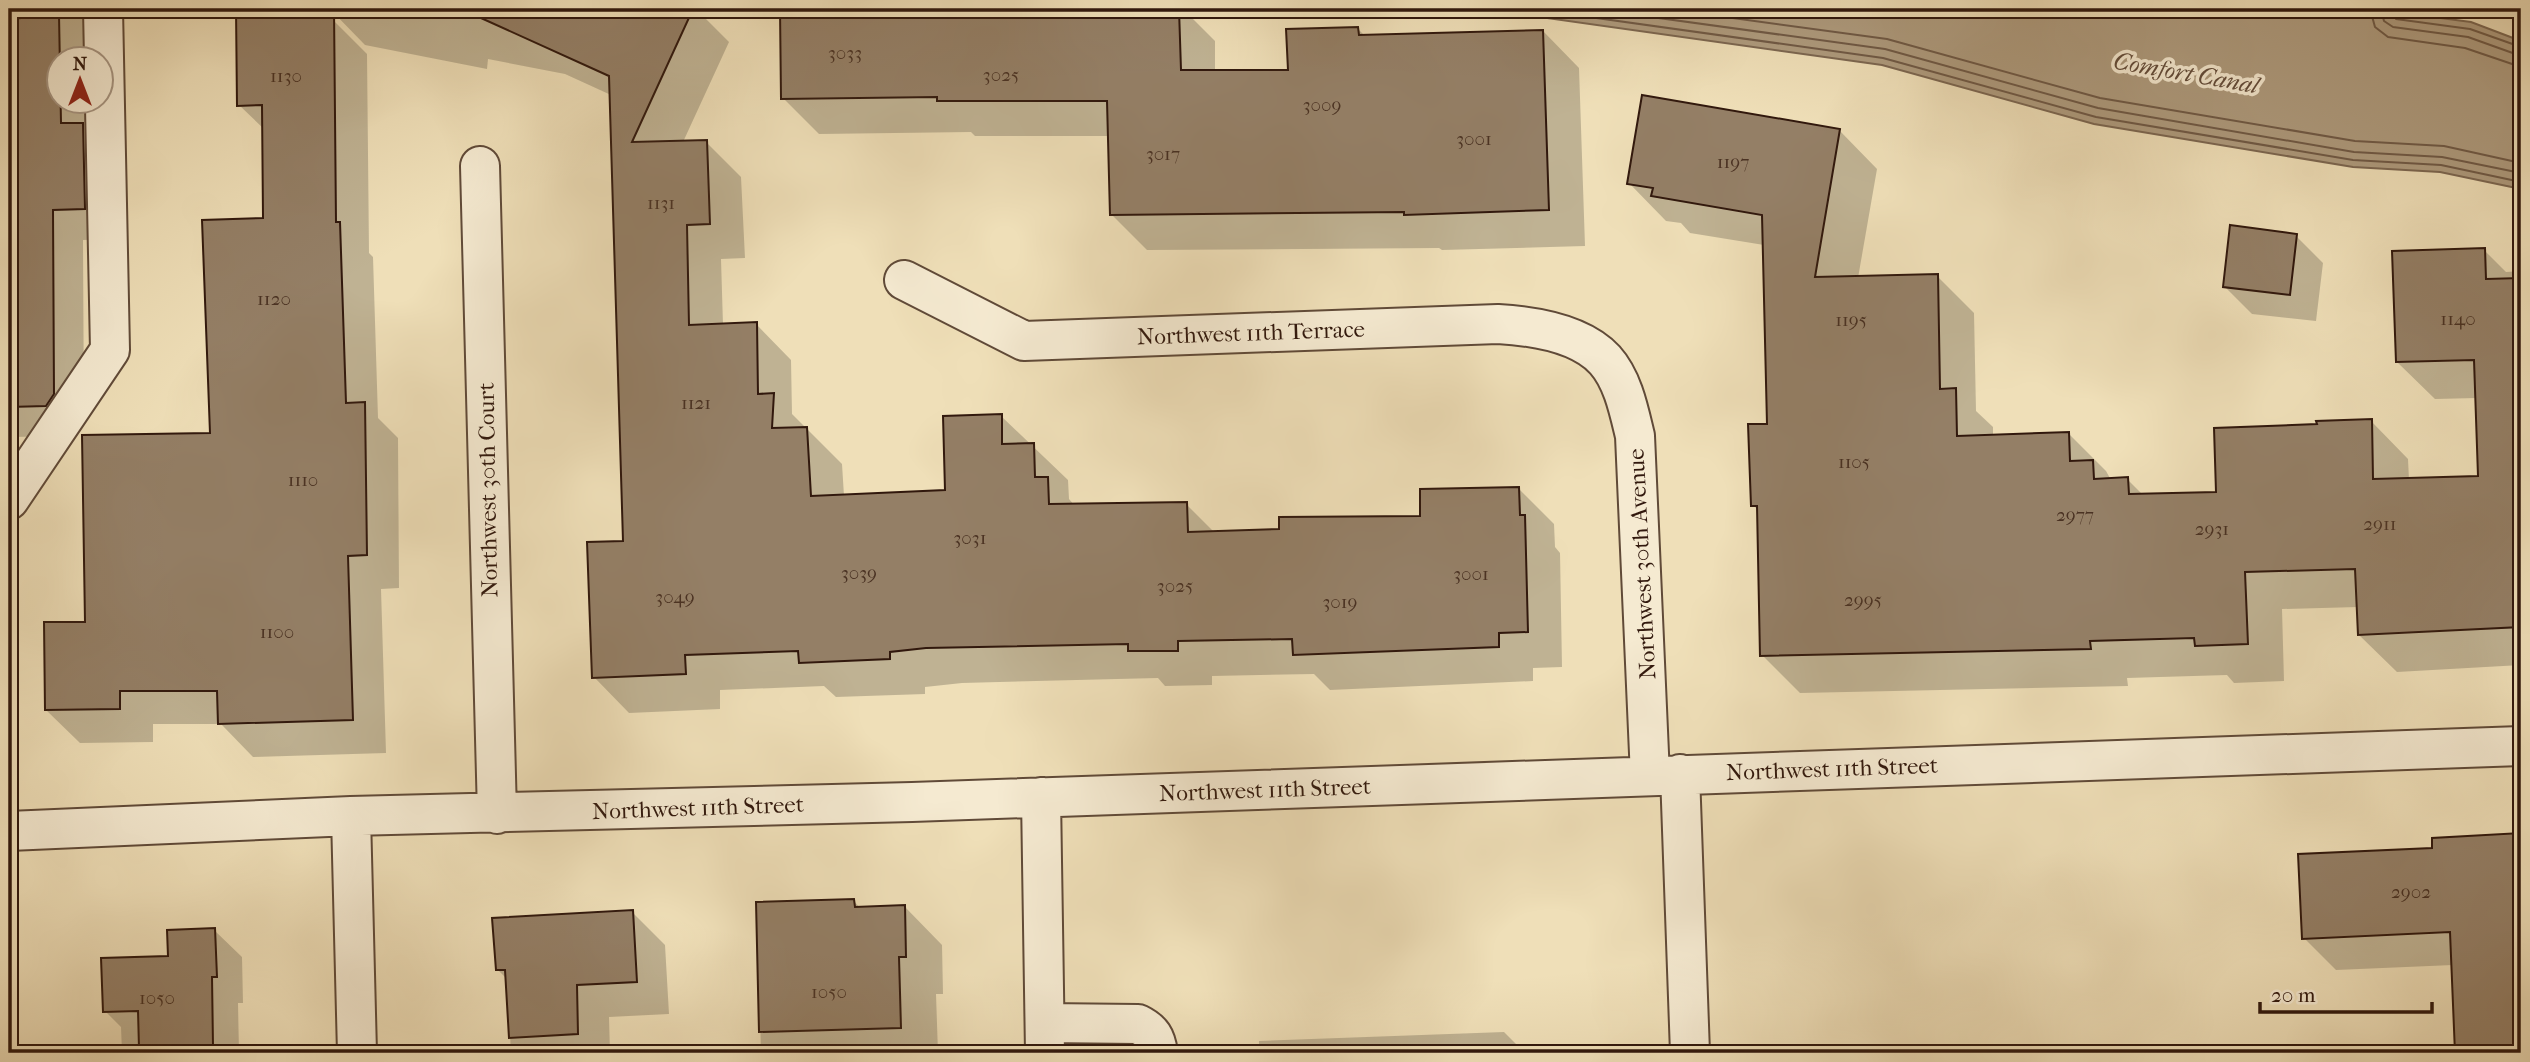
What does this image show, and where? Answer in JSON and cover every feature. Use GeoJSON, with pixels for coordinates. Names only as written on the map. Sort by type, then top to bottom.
{"type":"FeatureCollection","features":[{"type":"Feature","properties":{"kind":"street"},"geometry":{"type":"LineString","coordinates":[[9,500],[110,350],[103,9]]}},
{"type":"Feature","properties":{"kind":"street","name":"Northwest 30th Court"},"geometry":{"type":"LineString","coordinates":[[480,166],[496,814]]}},
{"type":"Feature","properties":{"kind":"street","name":"Northwest 11th Terrace"},"geometry":{"type":"LineString","coordinates":[[904,280],[1024,341],[1498,324],[1539,329],[1566,337],[1605,360]]}},
{"type":"Feature","properties":{"kind":"street","name":"Northwest 30th Avenue"},"geometry":{"type":"LineString","coordinates":[[1605,360],[1628,405],[1638,455],[1690,1053]]}},
{"type":"Feature","properties":{"kind":"street","name":"Northwest 11th Street"},"geometry":{"type":"LineString","coordinates":[[9,831],[351,816],[1041,797],[2521,746]]}},
{"type":"Feature","properties":{"kind":"street"},"geometry":{"type":"LineString","coordinates":[[1041,797],[1045,1038],[1138,1024],[1150,1030],[1157,1041],[1158,1053]]}},
{"type":"Feature","properties":{"kind":"street"},"geometry":{"type":"LineString","coordinates":[[351,816],[357,1053]]}},
{"type":"Feature","properties":{"kind":"water","name":"Comfort Canal"},"geometry":{"type":"Polygon","coordinates":[[[1483,9],[2372,9],[2471,22],[2521,41],[2521,189],[2440,172],[2353,167],[2094,124],[1882,65],[1483,9]]]}},
{"type":"Feature","properties":{"kind":"building"},"geometry":{"type":"Polygon","coordinates":[[[236,9],[334,9],[336,222],[340,222],[346,403],[365,402],[367,555],[348,556],[353,720],[218,724],[217,691],[120,691],[120,709],[45,710],[44,622],[85,622],[82,435],[210,433],[202,220],[263,218],[262,105],[237,106],[236,9]]]}},
{"type":"Feature","properties":{"kind":"building"},"geometry":{"type":"Polygon","coordinates":[[[461,9],[693,9],[632,142],[707,140],[710,224],[687,225],[689,325],[757,322],[758,394],[774,393],[772,428],[807,427],[811,496],[945,490],[943,416],[1002,414],[1002,444],[1034,443],[1035,477],[1048,477],[1049,504],[1187,502],[1188,532],[1279,529],[1279,517],[1420,516],[1420,489],[1519,487],[1520,515],[1525,515],[1528,632],[1499,633],[1499,647],[1293,655],[1292,639],[1178,641],[1178,651],[1128,651],[1128,644],[926,648],[890,652],[890,659],[799,663],[798,651],[685,655],[686,674],[592,678],[587,542],[623,541],[609,76],[461,9]]]}},
{"type":"Feature","properties":{"kind":"building"},"geometry":{"type":"Polygon","coordinates":[[[780,9],[1179,9],[1181,70],[1288,70],[1286,29],[1358,27],[1359,35],[1543,30],[1549,210],[1404,215],[1404,212],[1110,215],[1107,101],[937,101],[937,97],[781,99],[780,9]]]}},
{"type":"Feature","properties":{"kind":"building"},"geometry":{"type":"Polygon","coordinates":[[[59,15],[60,46],[46,46],[46,116],[61,116],[61,123],[83,123],[85,209],[53,210],[54,394],[46,406],[9,407],[9,19],[59,15]]]}},
{"type":"Feature","properties":{"kind":"building"},"geometry":{"type":"Polygon","coordinates":[[[1642,95],[1840,129],[1815,277],[1938,274],[1940,389],[1956,388],[1957,436],[2069,432],[2070,461],[2093,460],[2094,479],[2128,477],[2129,494],[2216,492],[2214,428],[2317,424],[2316,421],[2372,419],[2373,479],[2478,476],[2474,360],[2396,362],[2392,251],[2485,248],[2486,279],[2521,278],[2521,627],[2358,635],[2355,569],[2245,572],[2248,644],[2195,646],[2194,638],[2090,641],[2091,649],[1760,656],[1757,506],[1751,506],[1748,424],[1767,424],[1762,215],[1651,196],[1653,188],[1627,184],[1642,95]]]}},
{"type":"Feature","properties":{"kind":"building"},"geometry":{"type":"Polygon","coordinates":[[[2230,225],[2297,234],[2290,295],[2223,287],[2230,225]]]}},
{"type":"Feature","properties":{"kind":"building"},"geometry":{"type":"Polygon","coordinates":[[[2521,833],[2521,1053],[2455,1053],[2450,932],[2302,939],[2298,854],[2432,848],[2432,838],[2521,833]]]}},
{"type":"Feature","properties":{"kind":"building"},"geometry":{"type":"Polygon","coordinates":[[[854,899],[855,907],[905,905],[906,957],[899,957],[901,1028],[759,1032],[756,902],[854,899]]]}},
{"type":"Feature","properties":{"kind":"building"},"geometry":{"type":"Polygon","coordinates":[[[633,910],[637,982],[577,985],[578,1034],[509,1038],[505,970],[496,970],[492,918],[633,910]]]}},
{"type":"Feature","properties":{"kind":"building"},"geometry":{"type":"Polygon","coordinates":[[[215,928],[217,977],[212,977],[213,1046],[139,1048],[138,1011],[103,1012],[101,958],[168,956],[167,930],[215,928]]]}}]}
